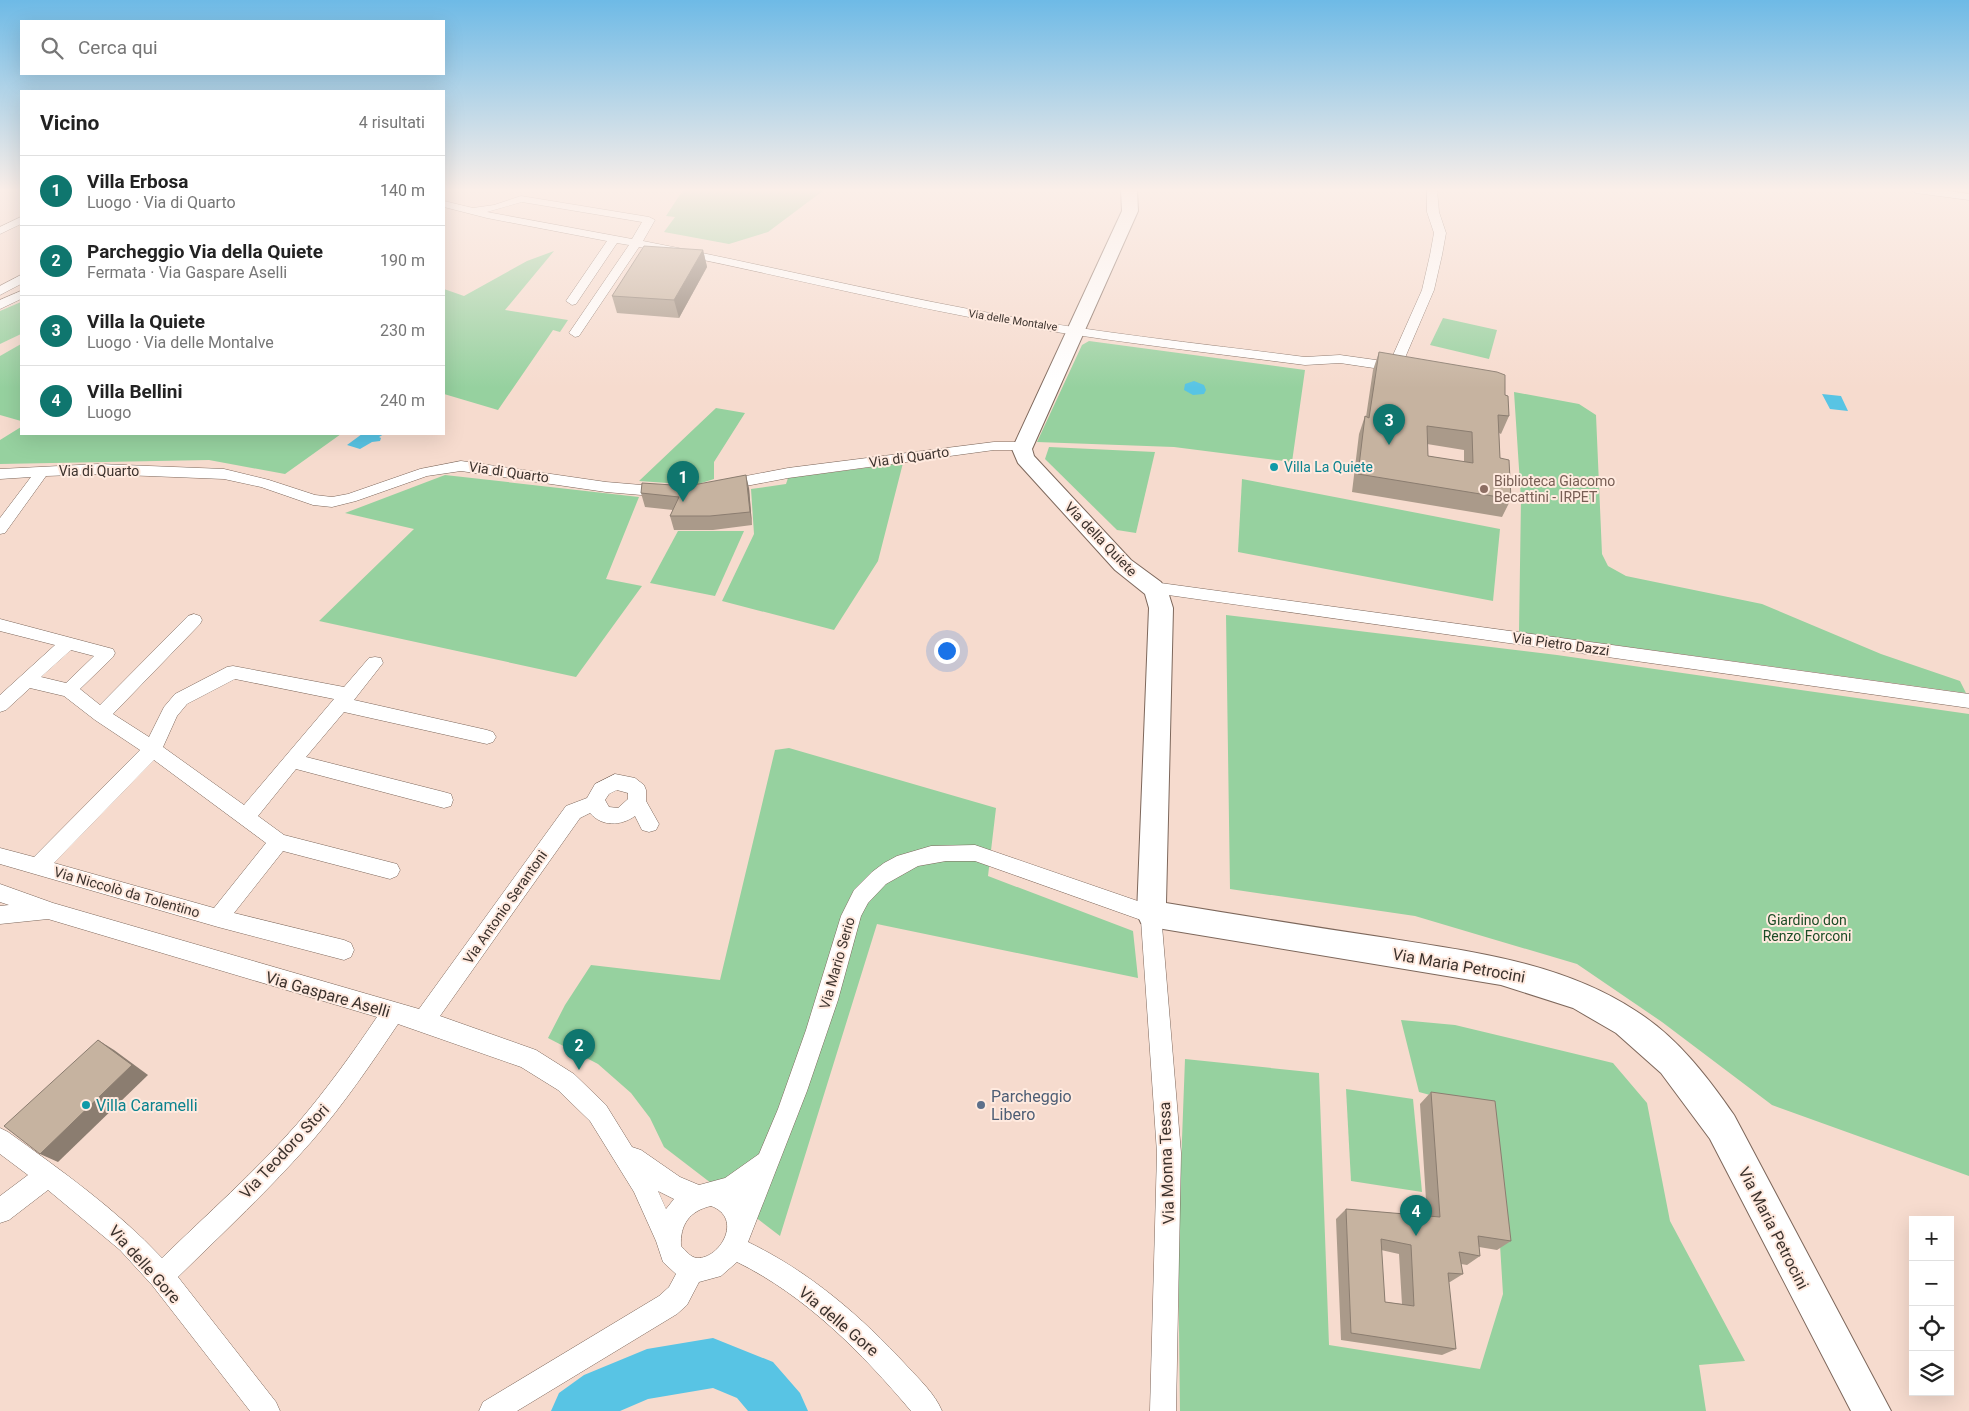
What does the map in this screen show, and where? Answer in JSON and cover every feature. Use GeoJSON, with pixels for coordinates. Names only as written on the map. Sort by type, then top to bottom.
{"type":"FeatureCollection","features":[{"type":"Feature","properties":{"kind":"main road"},"geometry":{"type":"LineString","coordinates":[[1022,446],[1110,256]]}},
{"type":"Feature","properties":{"kind":"main road","name":"Via della Quiete"},"geometry":{"type":"LineString","coordinates":[[1022,446],[1026,458],[1095,536],[1123,565],[1153,588]]}},
{"type":"Feature","properties":{"kind":"main road"},"geometry":{"type":"LineString","coordinates":[[1151,914],[1161,608],[1158,595],[1153,588]]}},
{"type":"Feature","properties":{"kind":"main road","name":"Via Maria Petrocini"},"geometry":{"type":"LineString","coordinates":[[1151,914],[1503,971],[1566,990],[1623,1020],[1648,1038],[1672,1060],[1701,1095],[1722,1127],[1872,1411]]}},
{"type":"Feature","properties":{"kind":"street"},"geometry":{"type":"LineString","coordinates":[[572,301],[603,256]]}},
{"type":"Feature","properties":{"kind":"street"},"geometry":{"type":"LineString","coordinates":[[575,333],[627,256]]}},
{"type":"Feature","properties":{"kind":"street","name":"Via delle Montalve"},"geometry":{"type":"LineString","coordinates":[[702,256],[979,315],[1305,361],[1340,359],[1394,367],[1428,290],[1436,256]]}},
{"type":"Feature","properties":{"kind":"street"},"geometry":{"type":"LineString","coordinates":[[0,278],[20,282]]}},
{"type":"Feature","properties":{"kind":"street"},"geometry":{"type":"LineString","coordinates":[[0,292],[20,282]]}},
{"type":"Feature","properties":{"kind":"street"},"geometry":{"type":"LineString","coordinates":[[0,304],[20,295]]}},
{"type":"Feature","properties":{"kind":"street","name":"Via di Quarto"},"geometry":{"type":"LineString","coordinates":[[709,489],[798,472],[994,446],[1022,446]]}},
{"type":"Feature","properties":{"kind":"street","name":"Via di Quarto"},"geometry":{"type":"LineString","coordinates":[[0,474],[99,470],[224,474],[264,483],[313,500],[332,502],[351,498],[425,472],[461,466],[606,487],[682,493]]}},
{"type":"Feature","properties":{"kind":"street"},"geometry":{"type":"LineString","coordinates":[[0,528],[42,472]]}},
{"type":"Feature","properties":{"kind":"street","name":"Via Pietro Dazzi"},"geometry":{"type":"LineString","coordinates":[[1153,588],[1216,594],[1969,701]]}},
{"type":"Feature","properties":{"kind":"street"},"geometry":{"type":"LineString","coordinates":[[101,715],[194,620]]}},
{"type":"Feature","properties":{"kind":"street"},"geometry":{"type":"LineString","coordinates":[[0,625],[107,653],[69,690]]}},
{"type":"Feature","properties":{"kind":"street"},"geometry":{"type":"LineString","coordinates":[[0,705],[67,644]]}},
{"type":"Feature","properties":{"kind":"street"},"geometry":{"type":"LineString","coordinates":[[246,816],[375,662]]}},
{"type":"Feature","properties":{"kind":"street","name":"Via Niccolò da Tolentino"},"geometry":{"type":"LineString","coordinates":[[37,867],[153,749],[170,712],[181,699],[233,672],[338,692],[343,702],[487,737]]}},
{"type":"Feature","properties":{"kind":"street"},"geometry":{"type":"LineString","coordinates":[[28,681],[69,690],[101,715],[153,749],[246,816],[279,842],[390,870]]}},
{"type":"Feature","properties":{"kind":"street"},"geometry":{"type":"LineString","coordinates":[[293,761],[444,800]]}},
{"type":"Feature","properties":{"kind":"street","name":"Via Antonio Serantoni"},"geometry":{"type":"LineString","coordinates":[[424,1022],[573,812],[596,803],[597,796],[602,789],[620,782],[635,787],[638,793],[637,801],[649,824]]}},
{"type":"Feature","properties":{"kind":"street"},"geometry":{"type":"LineString","coordinates":[[596,803],[597,809],[602,814],[614,816],[630,810],[637,801]]}},
{"type":"Feature","properties":{"kind":"street","name":"Via Niccolò da Tolentino"},"geometry":{"type":"LineString","coordinates":[[218,918],[279,842]]}},
{"type":"Feature","properties":{"kind":"street","name":"Via Mario Serio"},"geometry":{"type":"LineString","coordinates":[[737,1240],[795,1094],[818,1028],[851,914],[868,888],[890,869],[910,859],[934,853],[962,851],[975,853],[1102,899],[1151,914]]}},
{"type":"Feature","properties":{"kind":"street","name":"Via Niccolò da Tolentino"},"geometry":{"type":"LineString","coordinates":[[0,856],[218,918],[344,950]]}},
{"type":"Feature","properties":{"kind":"street","name":"Via Gaspare Aselli"},"geometry":{"type":"LineString","coordinates":[[0,893],[52,912],[424,1022],[528,1058],[550,1070],[566,1082],[598,1113],[623,1150],[642,1184],[669,1242]]}},
{"type":"Feature","properties":{"kind":"street"},"geometry":{"type":"LineString","coordinates":[[0,915],[52,912]]}},
{"type":"Feature","properties":{"kind":"street","name":"Via Monna Tessa"},"geometry":{"type":"LineString","coordinates":[[1151,914],[1169,1153],[1163,1411]]}},
{"type":"Feature","properties":{"kind":"street","name":"Via Teodoro Stori"},"geometry":{"type":"LineString","coordinates":[[161,1276],[270,1171],[305,1132],[335,1096],[392,1013]]}},
{"type":"Feature","properties":{"kind":"street","name":"Via delle Gore"},"geometry":{"type":"LineString","coordinates":[[0,1140],[74,1194],[112,1226],[161,1276],[266,1411]]}},
{"type":"Feature","properties":{"kind":"street","name":"Via Gaspare Aselli"},"geometry":{"type":"LineString","coordinates":[[623,1150],[664,1182],[684,1192],[705,1195]]}},
{"type":"Feature","properties":{"kind":"street","name":"Via Mario Serio"},"geometry":{"type":"LineString","coordinates":[[705,1195],[733,1188],[747,1180],[769,1158]]}},
{"type":"Feature","properties":{"kind":"street"},"geometry":{"type":"LineString","coordinates":[[0,1211],[48,1176]]}},
{"type":"Feature","properties":{"kind":"street"},"geometry":{"type":"LineString","coordinates":[[705,1195],[724,1197],[733,1205],[739,1217],[737,1240],[719,1264],[709,1268],[693,1269],[676,1260],[669,1242],[670,1228],[676,1215],[686,1203],[705,1195]]}},
{"type":"Feature","properties":{"kind":"street","name":"Via delle Gore"},"geometry":{"type":"LineString","coordinates":[[737,1240],[852,1330],[892,1367],[929,1411]]}},
{"type":"Feature","properties":{"kind":"street"},"geometry":{"type":"LineString","coordinates":[[492,1411],[668,1305],[678,1296],[693,1269]]}},
{"type":"Feature","properties":{"kind":"green space"},"geometry":{"type":"Polygon","coordinates":[[[541,256],[550,256],[505,310],[568,320],[560,332],[553,330],[498,410],[445,394],[445,289],[464,296],[527,261],[541,256]]]}},
{"type":"Feature","properties":{"kind":"green space"},"geometry":{"type":"Polygon","coordinates":[[[20,302],[20,334],[0,344],[0,311],[20,302]]]}},
{"type":"Feature","properties":{"kind":"green space"},"geometry":{"type":"Polygon","coordinates":[[[1443,318],[1497,330],[1489,359],[1430,345],[1443,318]]]}},
{"type":"Feature","properties":{"kind":"green space"},"geometry":{"type":"Polygon","coordinates":[[[1089,341],[1305,370],[1292,462],[1174,447],[1037,442],[1082,345],[1089,341]]]}},
{"type":"Feature","properties":{"kind":"green space"},"geometry":{"type":"Polygon","coordinates":[[[20,345],[20,421],[0,415],[0,356],[20,345]]]}},
{"type":"Feature","properties":{"kind":"green space"},"geometry":{"type":"Polygon","coordinates":[[[1514,392],[1579,404],[1596,415],[1602,554],[1608,566],[1626,576],[1762,604],[1881,654],[1960,681],[1966,693],[1519,632],[1521,499],[1514,392]]]}},
{"type":"Feature","properties":{"kind":"green space"},"geometry":{"type":"Polygon","coordinates":[[[716,408],[745,413],[714,462],[714,479],[695,485],[639,481],[716,408]]]}},
{"type":"Feature","properties":{"kind":"green space"},"geometry":{"type":"Polygon","coordinates":[[[20,428],[20,435],[340,435],[285,474],[209,460],[0,464],[0,440],[20,428]]]}},
{"type":"Feature","properties":{"kind":"green space"},"geometry":{"type":"Polygon","coordinates":[[[1049,447],[1155,452],[1136,533],[1117,530],[1045,459],[1049,447]]]}},
{"type":"Feature","properties":{"kind":"green space"},"geometry":{"type":"Polygon","coordinates":[[[903,463],[878,561],[834,630],[722,601],[754,534],[751,489],[786,484],[788,478],[903,463]]]}},
{"type":"Feature","properties":{"kind":"green space"},"geometry":{"type":"Polygon","coordinates":[[[445,475],[639,497],[606,579],[642,586],[576,677],[319,621],[414,529],[345,513],[445,475]]]}},
{"type":"Feature","properties":{"kind":"green space"},"geometry":{"type":"Polygon","coordinates":[[[1242,479],[1500,529],[1493,601],[1238,552],[1242,479]]]}},
{"type":"Feature","properties":{"kind":"green space"},"geometry":{"type":"Polygon","coordinates":[[[678,531],[744,531],[715,596],[650,583],[678,531]]]}},
{"type":"Feature","properties":{"kind":"green space","name":"Giardino don Renzo Forconi"},"geometry":{"type":"Polygon","coordinates":[[[1226,615],[1557,655],[1969,714],[1969,1176],[1772,1105],[1662,1022],[1577,964],[1415,916],[1230,889],[1226,615]]]}},
{"type":"Feature","properties":{"kind":"green space"},"geometry":{"type":"Polygon","coordinates":[[[789,748],[996,808],[988,876],[1133,931],[1138,978],[877,924],[780,1236],[664,1147],[650,1118],[631,1093],[598,1064],[548,1038],[565,1005],[591,965],[720,980],[775,750],[789,748]]]}},
{"type":"Feature","properties":{"kind":"green space"},"geometry":{"type":"Polygon","coordinates":[[[1401,1020],[1455,1025],[1613,1063],[1647,1103],[1670,1221],[1745,1361],[1699,1365],[1706,1411],[1180,1411],[1178,1246],[1185,1059],[1319,1073],[1329,1345],[1480,1369],[1503,1294],[1492,1112],[1419,1092],[1401,1020]]]}},
{"type":"Feature","properties":{"kind":"green space"},"geometry":{"type":"Polygon","coordinates":[[[1346,1089],[1413,1099],[1422,1192],[1351,1181],[1346,1089]]]}},
{"type":"Feature","properties":{"kind":"water"},"geometry":{"type":"Polygon","coordinates":[[[1194,381],[1204,385],[1206,390],[1204,394],[1193,395],[1184,390],[1185,384],[1194,381]]]}},
{"type":"Feature","properties":{"kind":"water"},"geometry":{"type":"Polygon","coordinates":[[[1822,394],[1841,396],[1848,411],[1830,409],[1822,394]]]}},
{"type":"Feature","properties":{"kind":"water"},"geometry":{"type":"Polygon","coordinates":[[[361,435],[382,435],[379,437],[381,438],[380,441],[372,442],[360,449],[347,445],[361,435]]]}},
{"type":"Feature","properties":{"kind":"building"},"geometry":{"type":"Polygon","coordinates":[[[638,256],[700,256],[674,300],[612,296],[638,256]]]}},
{"type":"Feature","properties":{"kind":"building"},"geometry":{"type":"Polygon","coordinates":[[[1379,352],[1497,372],[1505,375],[1505,395],[1508,396],[1509,416],[1498,415],[1500,458],[1509,460],[1511,499],[1358,474],[1365,416],[1369,418],[1379,352]],[[1427,426],[1428,456],[1473,463],[1472,432],[1427,426]]]}},
{"type":"Feature","properties":{"kind":"building"},"geometry":{"type":"Polygon","coordinates":[[[746,475],[750,512],[710,516],[670,516],[679,497],[641,493],[642,483],[688,486],[746,475]]]}},
{"type":"Feature","properties":{"kind":"building"},"geometry":{"type":"Polygon","coordinates":[[[98,1040],[132,1065],[40,1154],[4,1126],[98,1040]]]}},
{"type":"Feature","properties":{"kind":"building"},"geometry":{"type":"Polygon","coordinates":[[[1431,1092],[1495,1101],[1511,1241],[1478,1236],[1480,1256],[1459,1252],[1463,1274],[1448,1273],[1456,1349],[1351,1333],[1346,1209],[1440,1217],[1431,1092]],[[1381,1239],[1385,1302],[1414,1306],[1411,1245],[1381,1239]]]}},
{"type":"Feature","properties":{"kind":"waterway"},"geometry":{"type":"LineString","coordinates":[[577,1411],[602,1393],[647,1374],[713,1363],[755,1380],[782,1411]]}},
{"type":"Feature","properties":{"kind":"place","name":"Villa la Quiete"},"geometry":{"type":"Point","coordinates":[1389,445]}},
{"type":"Feature","properties":{"kind":"place","name":"Villa La Quiete"},"geometry":{"type":"Point","coordinates":[1274,467]}},
{"type":"Feature","properties":{"kind":"place","name":"Biblioteca Giacomo Becattini - IRPET"},"geometry":{"type":"Point","coordinates":[1484,489]}},
{"type":"Feature","properties":{"kind":"place","name":"Villa Erbosa"},"geometry":{"type":"Point","coordinates":[683,502]}},
{"type":"Feature","properties":{"kind":"place","name":"Parcheggio Via della Quiete"},"geometry":{"type":"Point","coordinates":[579,1070]}},
{"type":"Feature","properties":{"kind":"place","name":"Villa Caramelli"},"geometry":{"type":"Point","coordinates":[86,1105]}},
{"type":"Feature","properties":{"kind":"place","name":"Parcheggio Libero"},"geometry":{"type":"Point","coordinates":[981,1105]}},
{"type":"Feature","properties":{"kind":"place","name":"Villa Bellini"},"geometry":{"type":"Point","coordinates":[1416,1236]}}]}
